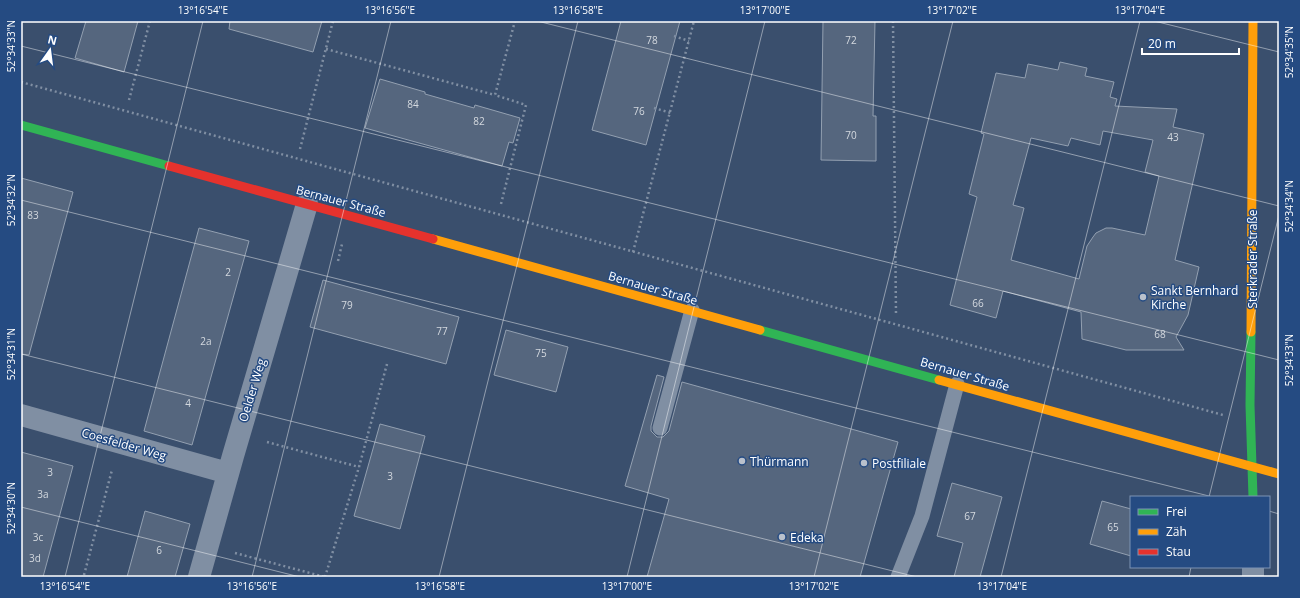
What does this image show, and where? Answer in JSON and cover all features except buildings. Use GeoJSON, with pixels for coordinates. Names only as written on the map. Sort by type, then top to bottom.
{"type":"FeatureCollection","features":[{"type":"Feature","properties":{"kind":"main road","name":"Sterkrader Straße"},"geometry":{"type":"LineString","coordinates":[[1252,496],[1250,405],[1254,21]]}},
{"type":"Feature","properties":{"kind":"main road","name":"Bernauer Straße"},"geometry":{"type":"LineString","coordinates":[[21,125],[1279,474]]}},
{"type":"Feature","properties":{"kind":"street","name":"Oelder Weg"},"geometry":{"type":"LineString","coordinates":[[199,577],[307,204]]}},
{"type":"Feature","properties":{"kind":"street","name":"Coesfelder Weg"},"geometry":{"type":"LineString","coordinates":[[21,415],[228,473]]}},
{"type":"Feature","properties":{"kind":"lane"},"geometry":{"type":"LineString","coordinates":[[660,428],[692,310]]}},
{"type":"Feature","properties":{"kind":"lane"},"geometry":{"type":"LineString","coordinates":[[898,577],[922,516],[957,384]]}},
{"type":"Feature","properties":{"kind":"path"},"geometry":{"type":"LineString","coordinates":[[129,100],[150,21]]}},
{"type":"Feature","properties":{"kind":"path"},"geometry":{"type":"LineString","coordinates":[[300,149],[333,21]]}},
{"type":"Feature","properties":{"kind":"path"},"geometry":{"type":"LineString","coordinates":[[495,95],[515,21]]}},
{"type":"Feature","properties":{"kind":"path"},"geometry":{"type":"LineString","coordinates":[[633,252],[694,21]]}},
{"type":"Feature","properties":{"kind":"path"},"geometry":{"type":"LineString","coordinates":[[893,21],[896,316]]}},
{"type":"Feature","properties":{"kind":"path"},"geometry":{"type":"LineString","coordinates":[[674,36],[689,41]]}},
{"type":"Feature","properties":{"kind":"path"},"geometry":{"type":"LineString","coordinates":[[326,49],[495,95],[526,105],[501,204]]}},
{"type":"Feature","properties":{"kind":"path"},"geometry":{"type":"LineString","coordinates":[[21,82],[1178,403]]}},
{"type":"Feature","properties":{"kind":"path"},"geometry":{"type":"LineString","coordinates":[[654,108],[671,112]]}},
{"type":"Feature","properties":{"kind":"path"},"geometry":{"type":"LineString","coordinates":[[338,261],[343,243]]}},
{"type":"Feature","properties":{"kind":"path"},"geometry":{"type":"LineString","coordinates":[[233,552],[325,577],[359,466],[387,364]]}},
{"type":"Feature","properties":{"kind":"path"},"geometry":{"type":"LineString","coordinates":[[264,441],[359,466]]}},
{"type":"Feature","properties":{"kind":"path"},"geometry":{"type":"LineString","coordinates":[[84,575],[112,468]]}},
{"type":"Feature","properties":{"kind":"traffic: fast"},"geometry":{"type":"LineString","coordinates":[[21,125],[169,166]]}},
{"type":"Feature","properties":{"kind":"traffic: fast"},"geometry":{"type":"LineString","coordinates":[[760,330],[939,380]]}},
{"type":"Feature","properties":{"kind":"traffic: fast"},"geometry":{"type":"LineString","coordinates":[[1251,332],[1250,405],[1253,496]]}},
{"type":"Feature","properties":{"kind":"traffic: slow"},"geometry":{"type":"LineString","coordinates":[[1251,332],[1253,21]]}},
{"type":"Feature","properties":{"kind":"traffic: slow"},"geometry":{"type":"LineString","coordinates":[[433,239],[760,330]]}},
{"type":"Feature","properties":{"kind":"traffic: slow"},"geometry":{"type":"LineString","coordinates":[[939,380],[1279,474]]}},
{"type":"Feature","properties":{"kind":"traffic: jam"},"geometry":{"type":"LineString","coordinates":[[169,166],[433,239]]}},
{"type":"Feature","properties":{"kind":"place","name":"Sankt Bernhard Kirche"},"geometry":{"type":"Point","coordinates":[1143,297]}},
{"type":"Feature","properties":{"kind":"place","name":"Thürmann"},"geometry":{"type":"Point","coordinates":[742,461]}},
{"type":"Feature","properties":{"kind":"place","name":"Postfiliale"},"geometry":{"type":"Point","coordinates":[864,463]}},
{"type":"Feature","properties":{"kind":"place","name":"Edeka"},"geometry":{"type":"Point","coordinates":[782,537]}}]}
